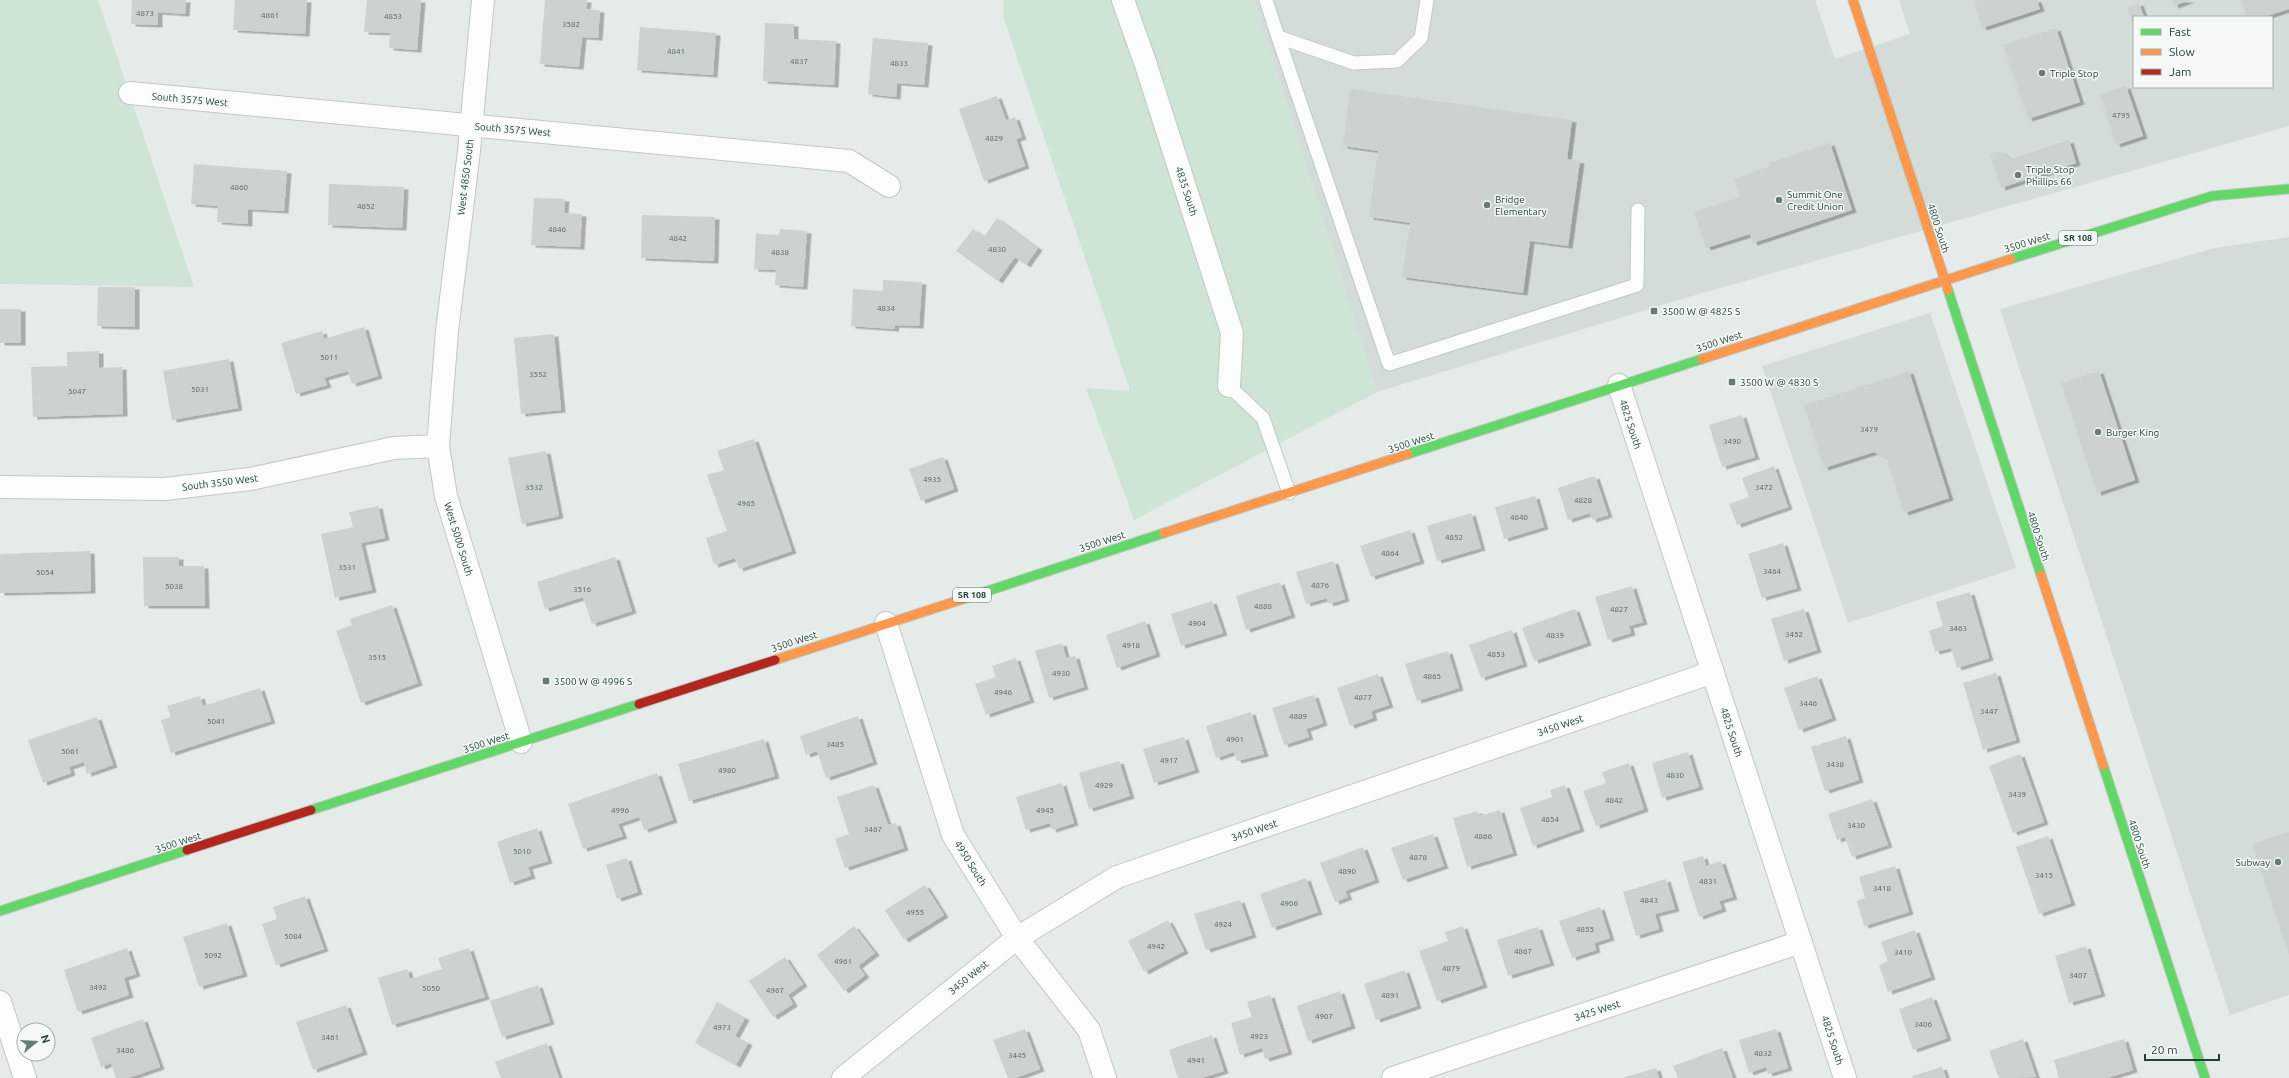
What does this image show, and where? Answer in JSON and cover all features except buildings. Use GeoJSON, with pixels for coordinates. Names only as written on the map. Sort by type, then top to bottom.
{"type":"FeatureCollection","features":[{"type":"Feature","properties":{"kind":"main road","name":"4800 South"},"geometry":{"type":"LineString","coordinates":[[1853,0],[2205,1078]]}},
{"type":"Feature","properties":{"kind":"main road","name":"3500 West"},"geometry":{"type":"LineString","coordinates":[[0,911],[1944,280],[2212,196],[2289,189]]}},
{"type":"Feature","properties":{"kind":"street","name":"West 4850 South"},"geometry":{"type":"LineString","coordinates":[[447,331],[471,126],[483,0]]}},
{"type":"Feature","properties":{"kind":"street","name":"4835 South"},"geometry":{"type":"LineString","coordinates":[[1123,0],[1146,62],[1232,333],[1229,386]]}},
{"type":"Feature","properties":{"kind":"street","name":"South 3575 West"},"geometry":{"type":"LineString","coordinates":[[130,93],[849,161],[889,186]]}},
{"type":"Feature","properties":{"kind":"street","name":"West 5000 South"},"geometry":{"type":"LineString","coordinates":[[447,331],[438,446],[446,496],[521,742]]}},
{"type":"Feature","properties":{"kind":"street","name":"4825 South"},"geometry":{"type":"LineString","coordinates":[[1619,385],[1845,1078]]}},
{"type":"Feature","properties":{"kind":"street","name":"South 3550 West"},"geometry":{"type":"LineString","coordinates":[[0,487],[165,489],[250,479],[394,448],[438,446]]}},
{"type":"Feature","properties":{"kind":"street","name":"4950 South"},"geometry":{"type":"LineString","coordinates":[[886,623],[953,835],[1017,938],[1089,1030],[1105,1078]]}},
{"type":"Feature","properties":{"kind":"street","name":"3450 West"},"geometry":{"type":"LineString","coordinates":[[843,1078],[1017,938],[1117,877],[1713,672]]}},
{"type":"Feature","properties":{"kind":"street","name":"3425 West"},"geometry":{"type":"LineString","coordinates":[[1393,1078],[1801,942]]}},
{"type":"Feature","properties":{"kind":"street"},"geometry":{"type":"LineString","coordinates":[[0,1002],[25,1078]]}},
{"type":"Feature","properties":{"kind":"lane"},"geometry":{"type":"LineString","coordinates":[[1266,0],[1389,364],[1638,285],[1638,210]]}},
{"type":"Feature","properties":{"kind":"lane"},"geometry":{"type":"LineString","coordinates":[[1278,37],[1354,63],[1397,61],[1421,38],[1427,0]]}},
{"type":"Feature","properties":{"kind":"lane"},"geometry":{"type":"LineString","coordinates":[[1229,386],[1263,418],[1289,493]]}},
{"type":"Feature","properties":{"kind":"shaded area"},"geometry":{"type":"Polygon","coordinates":[[[1254,0],[1815,0],[1835,59],[1910,34],[1899,0],[2289,0],[2289,126],[1685,298],[1377,392],[1254,0]]]}},
{"type":"Feature","properties":{"kind":"shaded area"},"geometry":{"type":"Polygon","coordinates":[[[2289,237],[2289,995],[2230,1015],[2000,309],[2215,248],[2289,237]]]}},
{"type":"Feature","properties":{"kind":"shaded area"},"geometry":{"type":"Polygon","coordinates":[[[1930,313],[2016,568],[1848,623],[1762,366],[1930,313]]]}},
{"type":"Feature","properties":{"kind":"green space"},"geometry":{"type":"Polygon","coordinates":[[[0,0],[98,0],[194,287],[0,284],[0,0]]]}},
{"type":"Feature","properties":{"kind":"green space"},"geometry":{"type":"Polygon","coordinates":[[[1004,0],[1254,0],[1377,392],[1134,520],[1086,388],[1130,391],[1003,16],[1004,0]]]}},
{"type":"Feature","properties":{"kind":"traffic: fast"},"geometry":{"type":"LineString","coordinates":[[2011,259],[2212,196],[2289,189]]}},
{"type":"Feature","properties":{"kind":"traffic: fast"},"geometry":{"type":"LineString","coordinates":[[1948,290],[2041,575]]}},
{"type":"Feature","properties":{"kind":"traffic: fast"},"geometry":{"type":"LineString","coordinates":[[1408,454],[1702,359]]}},
{"type":"Feature","properties":{"kind":"traffic: fast"},"geometry":{"type":"LineString","coordinates":[[963,599],[1164,533]]}},
{"type":"Feature","properties":{"kind":"traffic: fast"},"geometry":{"type":"LineString","coordinates":[[311,810],[639,704]]}},
{"type":"Feature","properties":{"kind":"traffic: fast"},"geometry":{"type":"LineString","coordinates":[[2103,765],[2205,1078]]}},
{"type":"Feature","properties":{"kind":"traffic: fast"},"geometry":{"type":"LineString","coordinates":[[0,911],[187,850]]}},
{"type":"Feature","properties":{"kind":"traffic: slow"},"geometry":{"type":"LineString","coordinates":[[1853,0],[1948,290]]}},
{"type":"Feature","properties":{"kind":"traffic: slow"},"geometry":{"type":"LineString","coordinates":[[1702,359],[2011,259]]}},
{"type":"Feature","properties":{"kind":"traffic: slow"},"geometry":{"type":"LineString","coordinates":[[1164,533],[1408,454]]}},
{"type":"Feature","properties":{"kind":"traffic: slow"},"geometry":{"type":"LineString","coordinates":[[2041,575],[2103,765]]}},
{"type":"Feature","properties":{"kind":"traffic: slow"},"geometry":{"type":"LineString","coordinates":[[775,660],[963,599]]}},
{"type":"Feature","properties":{"kind":"traffic: jam"},"geometry":{"type":"LineString","coordinates":[[639,704],[775,660]]}},
{"type":"Feature","properties":{"kind":"traffic: jam"},"geometry":{"type":"LineString","coordinates":[[187,850],[311,810]]}},
{"type":"Feature","properties":{"kind":"place","name":"Triple Stop"},"geometry":{"type":"Point","coordinates":[2042,73]}},
{"type":"Feature","properties":{"kind":"place","name":"Triple Stop Phillips 66"},"geometry":{"type":"Point","coordinates":[2018,175]}},
{"type":"Feature","properties":{"kind":"place","name":"Summit One Credit Union"},"geometry":{"type":"Point","coordinates":[1779,200]}},
{"type":"Feature","properties":{"kind":"place","name":"Bridge Elementary"},"geometry":{"type":"Point","coordinates":[1487,205]}},
{"type":"Feature","properties":{"kind":"place","name":"3500 W @ 4825 S"},"geometry":{"type":"Point","coordinates":[1654,311]}},
{"type":"Feature","properties":{"kind":"place","name":"3500 W @ 4830 S"},"geometry":{"type":"Point","coordinates":[1732,382]}},
{"type":"Feature","properties":{"kind":"place","name":"Burger King"},"geometry":{"type":"Point","coordinates":[2098,432]}},
{"type":"Feature","properties":{"kind":"place","name":"3500 W @ 4996 S"},"geometry":{"type":"Point","coordinates":[546,681]}},
{"type":"Feature","properties":{"kind":"place","name":"Subway"},"geometry":{"type":"Point","coordinates":[2278,862]}}]}
